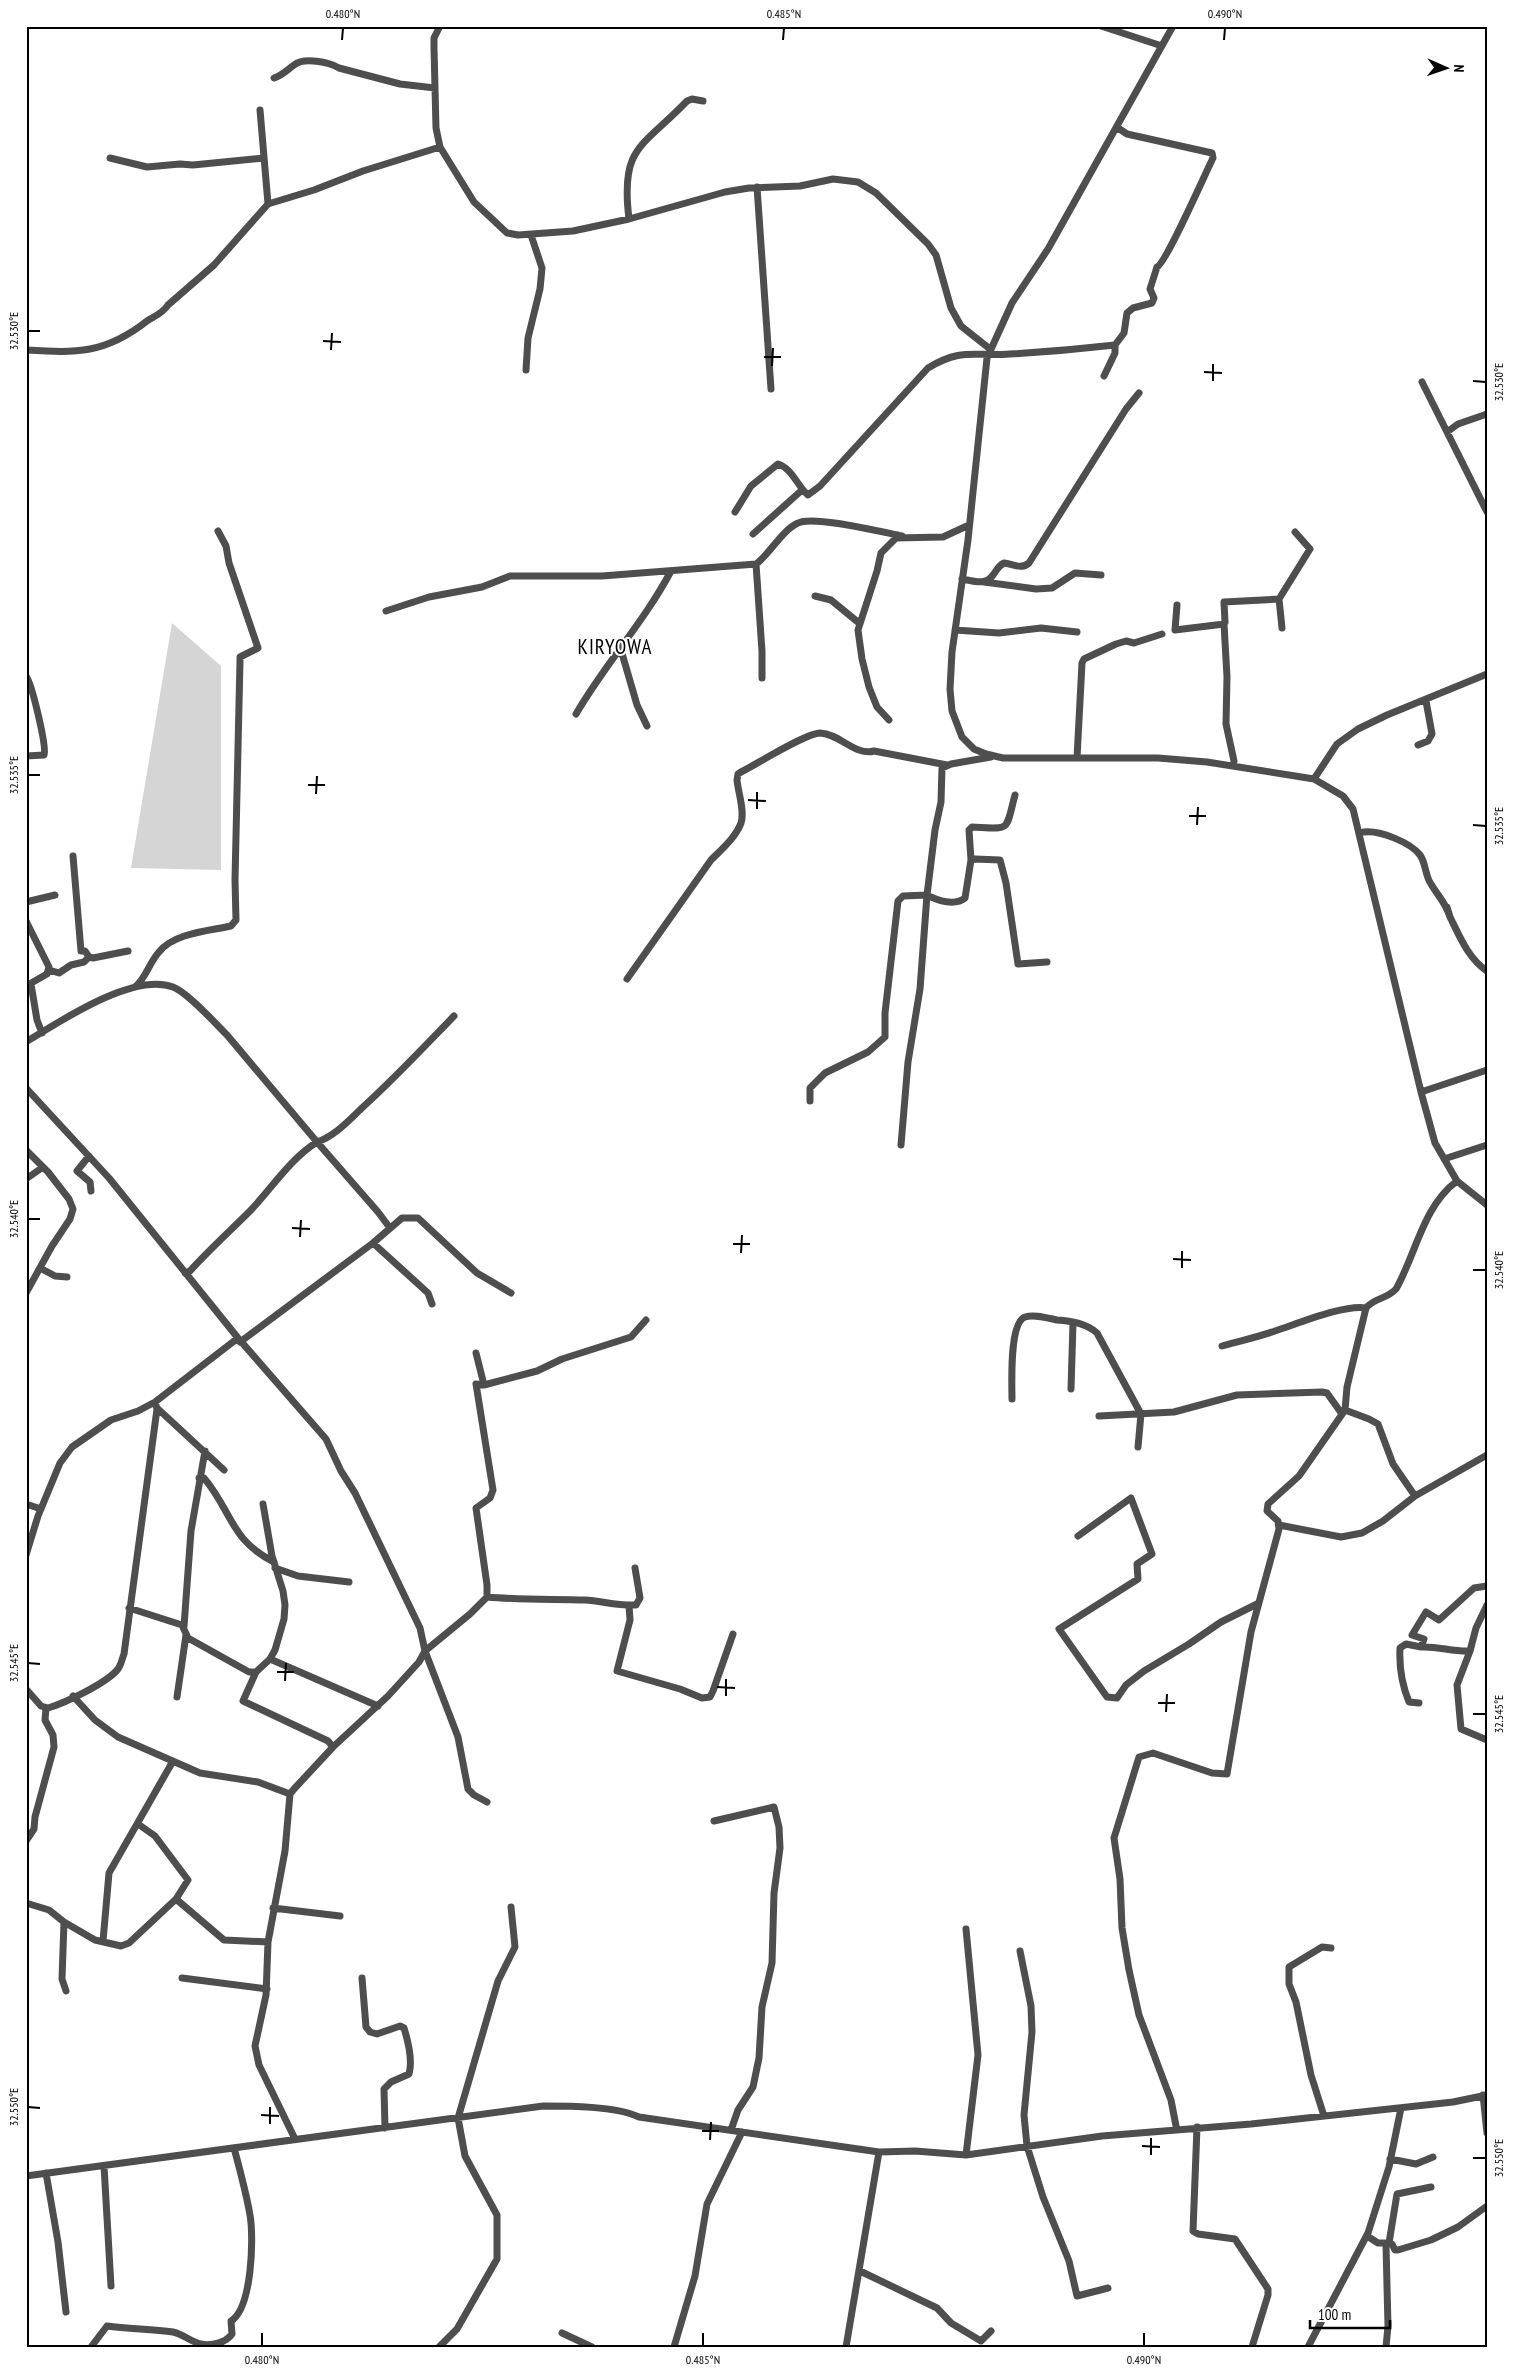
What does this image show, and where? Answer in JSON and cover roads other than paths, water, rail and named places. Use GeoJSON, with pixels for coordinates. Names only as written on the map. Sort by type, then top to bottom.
{"type":"FeatureCollection","features":[{"type":"Feature","properties":{"kind":"street"},"geometry":{"type":"LineString","coordinates":[[440,26],[434,38],[436,128],[440,147],[474,202],[507,233],[531,235],[573,231],[630,219],[725,192],[757,187],[800,186],[833,179],[846,179],[858,182],[876,193],[928,244],[936,255],[951,308],[961,326],[989,352]]}},
{"type":"Feature","properties":{"kind":"street"},"geometry":{"type":"LineString","coordinates":[[1101,26],[1162,46]]}},
{"type":"Feature","properties":{"kind":"street"},"geometry":{"type":"LineString","coordinates":[[996,756],[974,749],[962,737],[956,727],[950,690],[955,630],[970,525],[989,352],[1012,303],[1048,249],[1118,128],[1173,26]]}},
{"type":"Feature","properties":{"kind":"street"},"geometry":{"type":"LineString","coordinates":[[274,78],[282,75],[295,63],[331,63],[339,68],[400,84],[435,88]]}},
{"type":"Feature","properties":{"kind":"street"},"geometry":{"type":"LineString","coordinates":[[630,219],[627,175],[630,161],[639,147],[687,101],[692,99],[703,101]]}},
{"type":"Feature","properties":{"kind":"street"},"geometry":{"type":"LineString","coordinates":[[260,110],[268,204]]}},
{"type":"Feature","properties":{"kind":"street"},"geometry":{"type":"LineString","coordinates":[[1104,376],[1115,353],[1115,345],[1124,333],[1127,313],[1133,308],[1152,303],[1154,298],[1150,289],[1157,267],[1161,266],[1213,158],[1212,154],[1127,134],[1118,128]]}},
{"type":"Feature","properties":{"kind":"street"},"geometry":{"type":"LineString","coordinates":[[26,350],[80,352],[107,345],[136,330],[164,310],[168,304],[194,283],[268,204],[440,147]]}},
{"type":"Feature","properties":{"kind":"street"},"geometry":{"type":"LineString","coordinates":[[110,158],[147,167],[180,164],[193,165],[264,158]]}},
{"type":"Feature","properties":{"kind":"street"},"geometry":{"type":"LineString","coordinates":[[757,187],[771,389]]}},
{"type":"Feature","properties":{"kind":"street"},"geometry":{"type":"LineString","coordinates":[[526,370],[528,338],[540,289],[542,268],[531,235]]}},
{"type":"Feature","properties":{"kind":"street"},"geometry":{"type":"LineString","coordinates":[[735,512],[751,486],[778,464],[794,476],[802,490],[808,495],[820,486],[928,368],[948,356],[1115,345]]}},
{"type":"Feature","properties":{"kind":"street"},"geometry":{"type":"LineString","coordinates":[[1422,382],[1487,512]]}},
{"type":"Feature","properties":{"kind":"street"},"geometry":{"type":"LineString","coordinates":[[984,582],[992,578],[999,565],[1004,563],[1026,566],[1029,563],[1126,409],[1139,393]]}},
{"type":"Feature","properties":{"kind":"street"},"geometry":{"type":"LineString","coordinates":[[1447,432],[1458,424],[1487,414]]}},
{"type":"Feature","properties":{"kind":"street"},"geometry":{"type":"LineString","coordinates":[[753,534],[802,490]]}},
{"type":"Feature","properties":{"kind":"street"},"geometry":{"type":"LineString","coordinates":[[386,611],[429,597],[482,587],[510,576],[602,576],[756,564],[794,526],[802,522],[842,523],[902,536],[943,536],[970,525]]}},
{"type":"Feature","properties":{"kind":"street"},"geometry":{"type":"LineString","coordinates":[[134,988],[142,982],[159,952],[169,943],[231,926],[236,920],[235,880],[240,657],[258,648],[229,563],[226,546],[218,532]]}},
{"type":"Feature","properties":{"kind":"street"},"geometry":{"type":"LineString","coordinates":[[1224,622],[1224,602],[1279,599],[1310,549],[1295,532]]}},
{"type":"Feature","properties":{"kind":"street"},"geometry":{"type":"LineString","coordinates":[[889,720],[877,707],[870,687],[860,647],[859,623],[877,572],[882,549],[896,538],[902,536]]}},
{"type":"Feature","properties":{"kind":"street"},"geometry":{"type":"LineString","coordinates":[[756,564],[762,678]]}},
{"type":"Feature","properties":{"kind":"street"},"geometry":{"type":"LineString","coordinates":[[576,714],[603,672],[656,600],[670,571]]}},
{"type":"Feature","properties":{"kind":"street"},"geometry":{"type":"LineString","coordinates":[[962,579],[1036,589],[1052,588],[1075,573],[1101,575]]}},
{"type":"Feature","properties":{"kind":"street"},"geometry":{"type":"LineString","coordinates":[[816,596],[831,600],[859,623]]}},
{"type":"Feature","properties":{"kind":"street"},"geometry":{"type":"LineString","coordinates":[[1176,605],[1174,630],[1224,624],[1228,677],[1226,724],[1234,761]]}},
{"type":"Feature","properties":{"kind":"street"},"geometry":{"type":"LineString","coordinates":[[955,630],[999,633],[1041,628],[1077,632]]}},
{"type":"Feature","properties":{"kind":"street"},"geometry":{"type":"LineString","coordinates":[[1077,758],[1082,663],[1084,659],[1116,644],[1126,641],[1134,643],[1162,634]]}},
{"type":"Feature","properties":{"kind":"street"},"geometry":{"type":"LineString","coordinates":[[621,650],[637,705],[646,726]]}},
{"type":"Feature","properties":{"kind":"street"},"geometry":{"type":"LineString","coordinates":[[1314,779],[1337,744],[1358,729],[1487,674]]}},
{"type":"Feature","properties":{"kind":"street"},"geometry":{"type":"LineString","coordinates":[[26,676],[44,735],[46,751],[44,755],[26,756]]}},
{"type":"Feature","properties":{"kind":"street"},"geometry":{"type":"LineString","coordinates":[[1418,745],[1428,741],[1432,734],[1426,701]]}},
{"type":"Feature","properties":{"kind":"street"},"geometry":{"type":"LineString","coordinates":[[627,979],[711,860],[723,848],[741,823],[742,813],[737,780],[738,774],[797,742],[823,733],[866,753],[874,751],[947,765],[996,756],[1158,758],[1188,760],[1314,779],[1344,796],[1354,809],[1421,1092],[1436,1143],[1457,1181],[1487,1205]]}},
{"type":"Feature","properties":{"kind":"street"},"geometry":{"type":"LineString","coordinates":[[902,1145],[908,1062],[920,990],[927,896],[935,830],[941,802],[941,772],[947,765]]}},
{"type":"Feature","properties":{"kind":"street"},"geometry":{"type":"LineString","coordinates":[[810,1101],[810,1088],[825,1073],[868,1052],[885,1037],[885,1013],[898,901],[903,896],[927,896],[946,902],[963,900],[966,894],[971,860],[969,830],[972,826],[1001,829],[1007,825],[1011,818],[1015,795]]}},
{"type":"Feature","properties":{"kind":"street"},"geometry":{"type":"LineString","coordinates":[[1364,832],[1374,830],[1410,847],[1420,855],[1430,883],[1447,907],[1464,946],[1480,966],[1487,971]]}},
{"type":"Feature","properties":{"kind":"street"},"geometry":{"type":"LineString","coordinates":[[73,856],[82,951],[85,951],[93,958],[128,951]]}},
{"type":"Feature","properties":{"kind":"street"},"geometry":{"type":"LineString","coordinates":[[971,860],[975,858],[1000,860],[1006,883],[1018,964],[1047,962]]}},
{"type":"Feature","properties":{"kind":"street"},"geometry":{"type":"LineString","coordinates":[[26,902],[55,895]]}},
{"type":"Feature","properties":{"kind":"street"},"geometry":{"type":"LineString","coordinates":[[26,921],[48,962],[49,970],[41,979],[28,985],[42,1032]]}},
{"type":"Feature","properties":{"kind":"street"},"geometry":{"type":"LineString","coordinates":[[49,970],[59,973],[71,964],[84,962],[89,956]]}},
{"type":"Feature","properties":{"kind":"street"},"geometry":{"type":"LineString","coordinates":[[26,1042],[85,1007],[134,988],[160,984],[173,987],[180,991],[227,1035],[390,1228]]}},
{"type":"Feature","properties":{"kind":"street"},"geometry":{"type":"LineString","coordinates":[[185,1273],[190,1271],[231,1227],[250,1210],[268,1187],[317,1142],[327,1138],[342,1126],[387,1085],[454,1016]]}},
{"type":"Feature","properties":{"kind":"street"},"geometry":{"type":"LineString","coordinates":[[1421,1092],[1487,1070]]}},
{"type":"Feature","properties":{"kind":"street"},"geometry":{"type":"LineString","coordinates":[[26,1088],[89,1156],[154,1233],[239,1340],[329,1443],[341,1471],[352,1486],[420,1628],[425,1650],[458,1737],[468,1789],[487,1802]]}},
{"type":"Feature","properties":{"kind":"street"},"geometry":{"type":"LineString","coordinates":[[1444,1159],[1487,1145]]}},
{"type":"Feature","properties":{"kind":"street"},"geometry":{"type":"LineString","coordinates":[[26,1150],[43,1167],[69,1200],[73,1209],[70,1220],[52,1246],[26,1292]]}},
{"type":"Feature","properties":{"kind":"street"},"geometry":{"type":"LineString","coordinates":[[89,1156],[77,1170],[90,1182],[91,1191]]}},
{"type":"Feature","properties":{"kind":"street"},"geometry":{"type":"LineString","coordinates":[[26,1179],[43,1167]]}},
{"type":"Feature","properties":{"kind":"street"},"geometry":{"type":"LineString","coordinates":[[1176,2126],[1170,2100],[1140,2015],[1128,1970],[1122,1928],[1120,1878],[1114,1838],[1138,1756],[1153,1753],[1212,1773],[1227,1774],[1244,1664],[1279,1525],[1278,1521],[1267,1511],[1268,1504],[1299,1476],[1343,1412],[1366,1308],[1374,1302],[1388,1297],[1396,1289],[1435,1204],[1444,1190],[1457,1181]]}},
{"type":"Feature","properties":{"kind":"street"},"geometry":{"type":"LineString","coordinates":[[26,1555],[41,1509],[60,1463],[72,1447],[111,1420],[156,1405],[239,1340],[374,1243],[402,1218],[418,1218],[478,1273],[511,1293]]}},
{"type":"Feature","properties":{"kind":"street"},"geometry":{"type":"LineString","coordinates":[[374,1243],[428,1293],[432,1304]]}},
{"type":"Feature","properties":{"kind":"street"},"geometry":{"type":"LineString","coordinates":[[40,1268],[55,1276],[68,1277]]}},
{"type":"Feature","properties":{"kind":"street"},"geometry":{"type":"LineString","coordinates":[[1222,1346],[1276,1331],[1323,1314],[1360,1307],[1366,1308]]}},
{"type":"Feature","properties":{"kind":"street"},"geometry":{"type":"LineString","coordinates":[[1012,1399],[1014,1340],[1019,1322],[1026,1317],[1032,1316],[1089,1326],[1097,1333],[1141,1414],[1138,1447]]}},
{"type":"Feature","properties":{"kind":"street"},"geometry":{"type":"LineString","coordinates":[[296,2139],[255,2056],[256,2036],[267,1989],[268,1942],[285,1851],[290,1794],[301,1779],[333,1747],[378,1706],[419,1662],[425,1650],[470,1614],[487,1597],[476,1508],[490,1498],[492,1490],[476,1384],[484,1385],[537,1371],[562,1359],[631,1337],[646,1320]]}},
{"type":"Feature","properties":{"kind":"street"},"geometry":{"type":"LineString","coordinates":[[1071,1388],[1073,1323]]}},
{"type":"Feature","properties":{"kind":"street"},"geometry":{"type":"LineString","coordinates":[[476,1353],[484,1385]]}},
{"type":"Feature","properties":{"kind":"street"},"geometry":{"type":"LineString","coordinates":[[1099,1416],[1183,1411],[1236,1395],[1322,1392],[1327,1394],[1343,1412],[1369,1419],[1378,1424],[1393,1464],[1415,1496]]}},
{"type":"Feature","properties":{"kind":"street"},"geometry":{"type":"LineString","coordinates":[[156,1405],[224,1470]]}},
{"type":"Feature","properties":{"kind":"street"},"geometry":{"type":"LineString","coordinates":[[26,1689],[40,1706],[46,1708],[73,1696],[112,1674],[120,1666],[124,1654],[156,1405]]}},
{"type":"Feature","properties":{"kind":"street"},"geometry":{"type":"LineString","coordinates":[[177,1697],[186,1635],[184,1626],[191,1531],[205,1451]]}},
{"type":"Feature","properties":{"kind":"street"},"geometry":{"type":"LineString","coordinates":[[1279,1525],[1341,1537],[1362,1533],[1383,1521],[1415,1496],[1487,1455]]}},
{"type":"Feature","properties":{"kind":"street"},"geometry":{"type":"LineString","coordinates":[[200,1478],[204,1478],[215,1491],[235,1530],[256,1553],[298,1576],[349,1582]]}},
{"type":"Feature","properties":{"kind":"street"},"geometry":{"type":"LineString","coordinates":[[1078,1536],[1131,1498],[1152,1554],[1137,1564],[1138,1579],[1059,1629],[1107,1697],[1117,1698],[1126,1685],[1144,1671],[1221,1622],[1258,1604]]}},
{"type":"Feature","properties":{"kind":"street"},"geometry":{"type":"LineString","coordinates":[[26,1504],[41,1509]]}},
{"type":"Feature","properties":{"kind":"street"},"geometry":{"type":"LineString","coordinates":[[263,1504],[275,1565],[283,1591],[284,1619],[270,1659],[256,1672],[243,1701],[328,1741],[333,1747]]}},
{"type":"Feature","properties":{"kind":"street"},"geometry":{"type":"LineString","coordinates":[[487,1597],[540,1601],[586,1600],[636,1605],[640,1601],[635,1568]]}},
{"type":"Feature","properties":{"kind":"street"},"geometry":{"type":"LineString","coordinates":[[1421,1647],[1424,1639],[1412,1635],[1426,1612],[1440,1620],[1474,1588],[1487,1586]]}},
{"type":"Feature","properties":{"kind":"street"},"geometry":{"type":"LineString","coordinates":[[629,1605],[630,1620],[617,1671],[680,1689],[702,1698],[710,1697],[713,1691],[733,1634]]}},
{"type":"Feature","properties":{"kind":"street"},"geometry":{"type":"LineString","coordinates":[[1487,1605],[1476,1628],[1470,1651],[1457,1685],[1461,1729],[1487,1740]]}},
{"type":"Feature","properties":{"kind":"street"},"geometry":{"type":"LineString","coordinates":[[130,1608],[184,1626]]}},
{"type":"Feature","properties":{"kind":"street"},"geometry":{"type":"LineString","coordinates":[[186,1635],[249,1672],[256,1672]]}},
{"type":"Feature","properties":{"kind":"street"},"geometry":{"type":"LineString","coordinates":[[1419,1703],[1409,1702],[1405,1692],[1399,1665],[1400,1648],[1406,1644],[1421,1647],[1435,1646],[1456,1652],[1470,1651]]}},
{"type":"Feature","properties":{"kind":"street"},"geometry":{"type":"LineString","coordinates":[[270,1659],[378,1706]]}},
{"type":"Feature","properties":{"kind":"street"},"geometry":{"type":"LineString","coordinates":[[73,1696],[108,1731],[172,1761],[200,1773],[258,1782],[290,1794]]}},
{"type":"Feature","properties":{"kind":"street"},"geometry":{"type":"LineString","coordinates":[[26,1841],[34,1829],[35,1817],[54,1747],[54,1734],[45,1720],[46,1708]]}},
{"type":"Feature","properties":{"kind":"street"},"geometry":{"type":"LineString","coordinates":[[103,1941],[110,1872],[138,1824],[140,1815],[172,1761]]}},
{"type":"Feature","properties":{"kind":"street"},"geometry":{"type":"LineString","coordinates":[[714,1821],[774,1807],[779,1827],[780,1848],[774,1893],[772,1963],[762,2007],[760,2058],[754,2088],[738,2110],[731,2130]]}},
{"type":"Feature","properties":{"kind":"street"},"geometry":{"type":"LineString","coordinates":[[26,1903],[50,1910],[64,1922],[95,1940],[121,1946],[129,1943],[176,1900],[188,1880],[155,1836],[138,1824]]}},
{"type":"Feature","properties":{"kind":"street"},"geometry":{"type":"LineString","coordinates":[[176,1900],[224,1940],[268,1942]]}},
{"type":"Feature","properties":{"kind":"street"},"geometry":{"type":"LineString","coordinates":[[439,2347],[457,2329],[497,2259],[498,2215],[465,2156],[458,2118],[498,1981],[515,1947],[511,1907]]}},
{"type":"Feature","properties":{"kind":"street"},"geometry":{"type":"LineString","coordinates":[[273,1908],[340,1916]]}},
{"type":"Feature","properties":{"kind":"street"},"geometry":{"type":"LineString","coordinates":[[64,1922],[62,1979],[66,1991]]}},
{"type":"Feature","properties":{"kind":"street"},"geometry":{"type":"LineString","coordinates":[[966,1929],[978,2055],[966,2155]]}},
{"type":"Feature","properties":{"kind":"street"},"geometry":{"type":"LineString","coordinates":[[1324,2116],[1311,2075],[1296,2002],[1290,1984],[1289,1967],[1322,1947],[1331,1948]]}},
{"type":"Feature","properties":{"kind":"street"},"geometry":{"type":"LineString","coordinates":[[1020,1951],[1031,2006],[1032,2032],[1024,2115],[1027,2146],[1043,2197],[1069,2261],[1077,2296],[1108,2288]]}},
{"type":"Feature","properties":{"kind":"street"},"geometry":{"type":"LineString","coordinates":[[182,1978],[267,1989]]}},
{"type":"Feature","properties":{"kind":"street"},"geometry":{"type":"LineString","coordinates":[[362,1978],[366,2027],[370,2032],[377,2034],[400,2026],[404,2028],[407,2039],[410,2064],[408,2074],[391,2082],[384,2089],[385,2128]]}},
{"type":"Feature","properties":{"kind":"street"},"geometry":{"type":"LineString","coordinates":[[26,2176],[535,2107],[575,2107],[879,2152],[915,2151],[966,2155],[1102,2136],[1453,2102],[1485,2095],[1487,2134]]}},
{"type":"Feature","properties":{"kind":"street"},"geometry":{"type":"LineString","coordinates":[[1308,2347],[1367,2236],[1390,2159],[1401,2108]]}},
{"type":"Feature","properties":{"kind":"street"},"geometry":{"type":"LineString","coordinates":[[1197,2127],[1193,2231],[1198,2234],[1236,2239],[1268,2289],[1268,2295],[1252,2347]]}},
{"type":"Feature","properties":{"kind":"street"},"geometry":{"type":"LineString","coordinates":[[674,2347],[694,2276],[707,2204],[742,2132]]}},
{"type":"Feature","properties":{"kind":"street"},"geometry":{"type":"LineString","coordinates":[[91,2347],[107,2326],[173,2332],[185,2335],[200,2344],[220,2343],[228,2340],[232,2334],[231,2320],[239,2316],[245,2301],[252,2251],[250,2216],[234,2148]]}},
{"type":"Feature","properties":{"kind":"street"},"geometry":{"type":"LineString","coordinates":[[846,2347],[879,2152]]}},
{"type":"Feature","properties":{"kind":"street"},"geometry":{"type":"LineString","coordinates":[[1390,2159],[1416,2164],[1433,2157]]}},
{"type":"Feature","properties":{"kind":"street"},"geometry":{"type":"LineString","coordinates":[[104,2166],[111,2286]]}},
{"type":"Feature","properties":{"kind":"street"},"geometry":{"type":"LineString","coordinates":[[46,2173],[58,2242],[66,2312]]}},
{"type":"Feature","properties":{"kind":"street"},"geometry":{"type":"LineString","coordinates":[[1386,2347],[1388,2326],[1388,2244],[1396,2194],[1431,2186]]}},
{"type":"Feature","properties":{"kind":"street"},"geometry":{"type":"LineString","coordinates":[[1367,2236],[1378,2243],[1392,2244],[1394,2250],[1398,2250],[1431,2240],[1458,2227],[1487,2206]]}},
{"type":"Feature","properties":{"kind":"street"},"geometry":{"type":"LineString","coordinates":[[860,2271],[937,2308],[952,2323],[977,2340],[981,2341],[990,2332]]}},
{"type":"Feature","properties":{"kind":"street"},"geometry":{"type":"LineString","coordinates":[[562,2333],[592,2347]]}},
{"type":"Feature","properties":{"kind":"district","name":"KIRYOWA"},"geometry":{"type":"Point","coordinates":[615,647]}}]}
